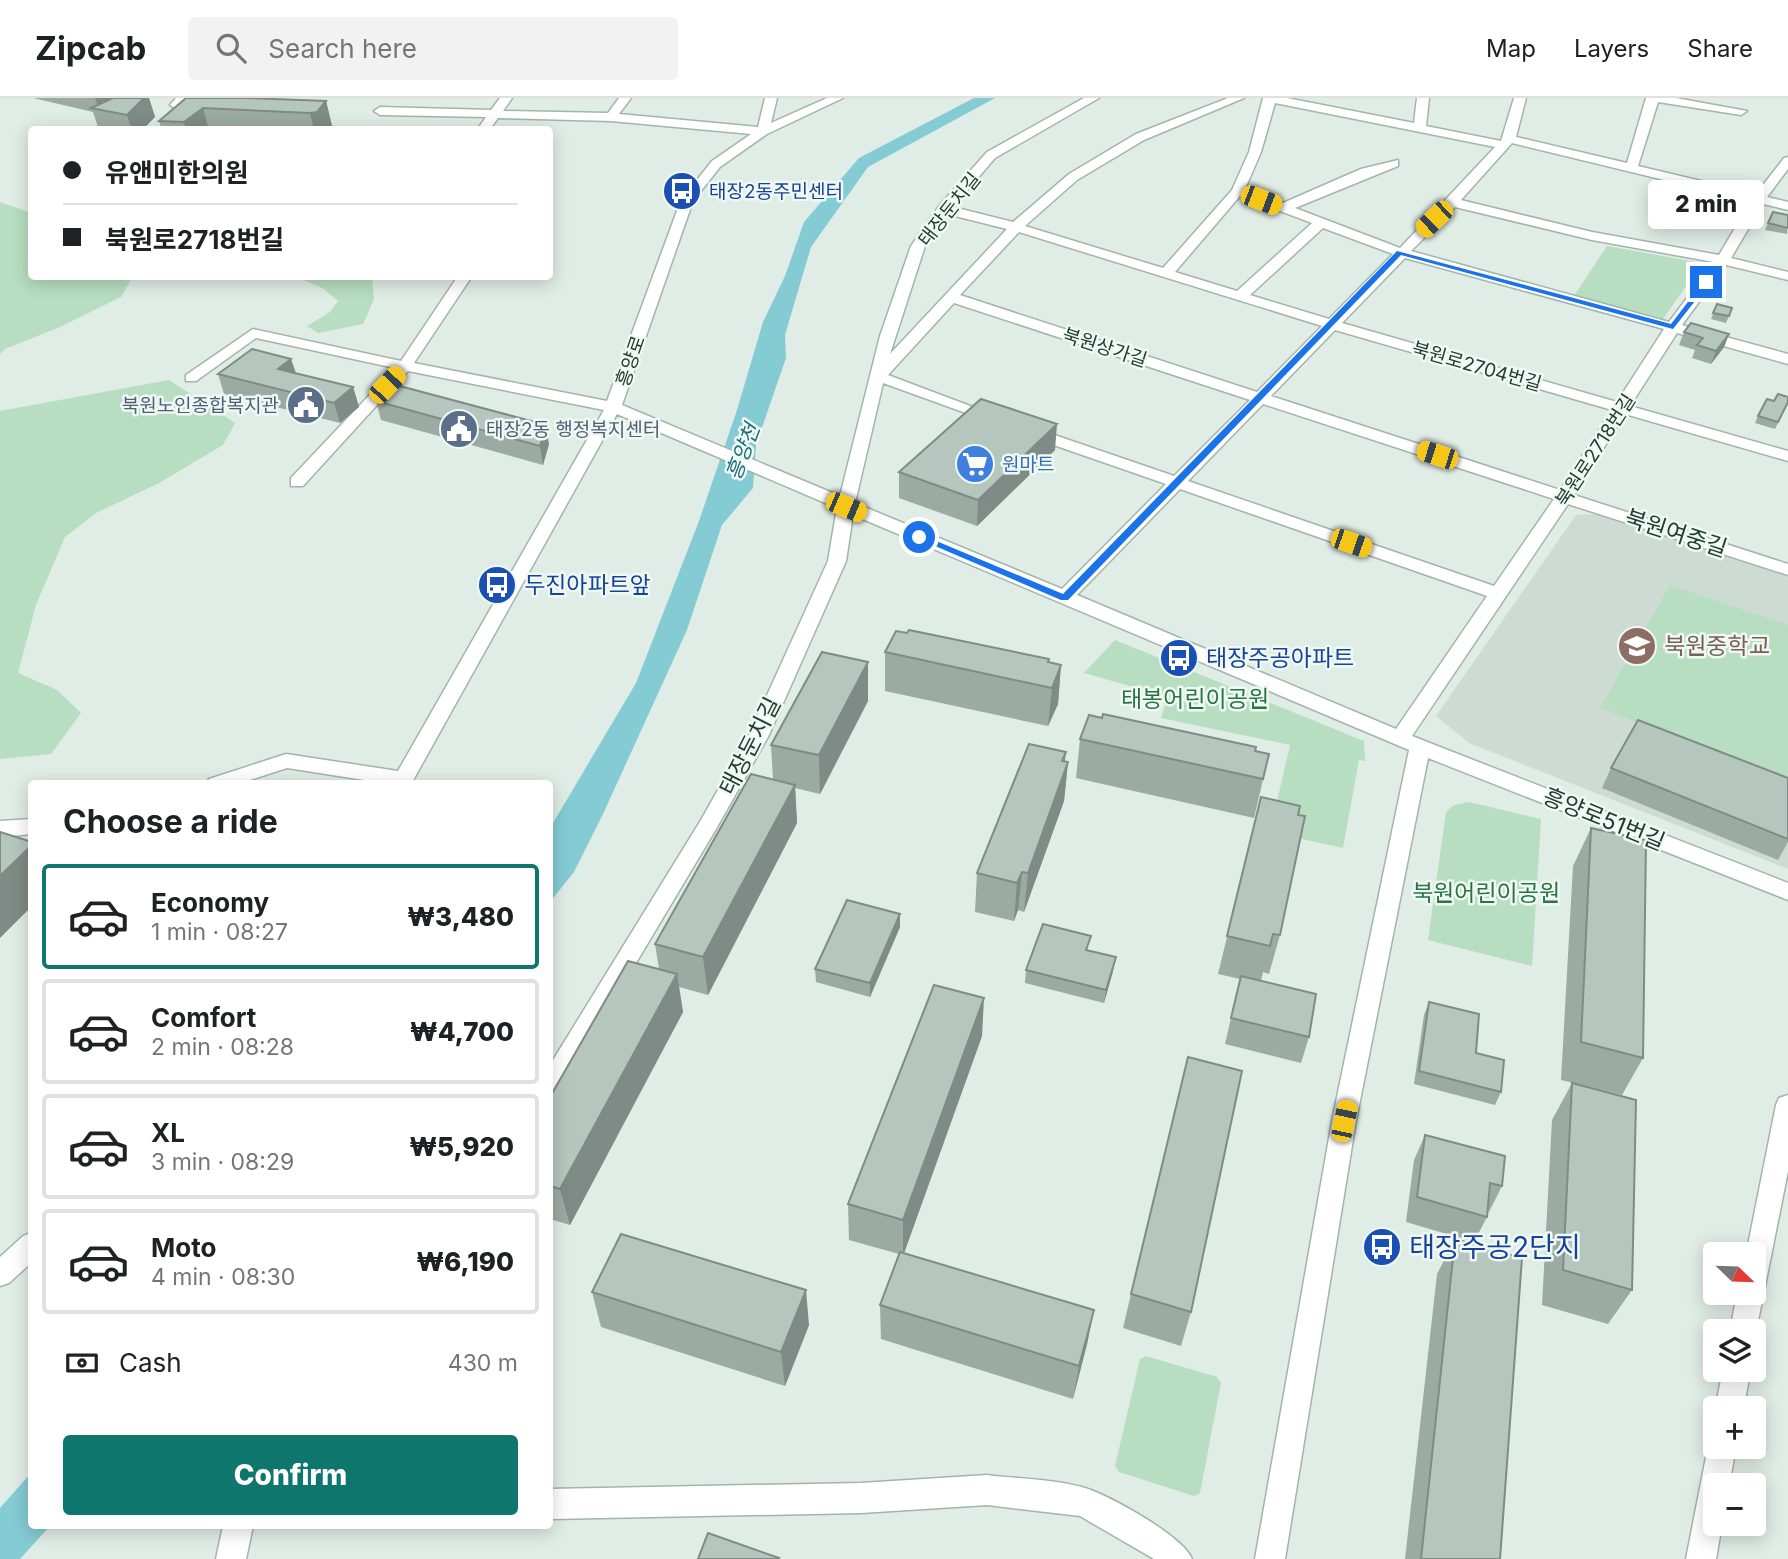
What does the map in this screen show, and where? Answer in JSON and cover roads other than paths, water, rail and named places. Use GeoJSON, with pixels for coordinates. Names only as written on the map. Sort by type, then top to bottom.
{"type":"FeatureCollection","features":[{"type":"Feature","properties":{"kind":"street"},"geometry":{"type":"LineString","coordinates":[[391,98],[380,111],[611,117],[763,131],[771,98]]}},
{"type":"Feature","properties":{"kind":"street"},"geometry":{"type":"LineString","coordinates":[[485,126],[506,98]]}},
{"type":"Feature","properties":{"kind":"street"},"geometry":{"type":"LineString","coordinates":[[611,117],[625,98]]}},
{"type":"Feature","properties":{"kind":"street","name":"흥양로"},"geometry":{"type":"LineString","coordinates":[[403,780],[613,407],[687,200],[716,164],[763,131],[837,98]]}},
{"type":"Feature","properties":{"kind":"street","name":"태장둔치길"},"geometry":{"type":"LineString","coordinates":[[553,1080],[709,824],[759,734],[837,561],[836,503],[877,376],[887,336],[918,246],[944,209],[991,155],[1093,98]]}},
{"type":"Feature","properties":{"kind":"street"},"geometry":{"type":"LineString","coordinates":[[1238,98],[1129,144],[1073,177],[1016,227],[877,376],[1177,484],[1499,594]]}},
{"type":"Feature","properties":{"kind":"street"},"geometry":{"type":"LineString","coordinates":[[1166,273],[1238,191],[1255,152],[1270,98],[1506,142],[1788,206]]}},
{"type":"Feature","properties":{"kind":"street"},"geometry":{"type":"LineString","coordinates":[[1420,128],[1423,98]]}},
{"type":"Feature","properties":{"kind":"street"},"geometry":{"type":"LineString","coordinates":[[1064,598],[1399,252],[1452,202],[1506,142],[1520,98]]}},
{"type":"Feature","properties":{"kind":"street"},"geometry":{"type":"LineString","coordinates":[[1631,169],[1653,98],[1741,111]]}},
{"type":"Feature","properties":{"kind":"street","name":"북원로2718번길"},"geometry":{"type":"LineString","coordinates":[[1410,743],[1499,594],[1673,327],[1723,260],[1759,198],[1788,161]]}},
{"type":"Feature","properties":{"kind":"street"},"geometry":{"type":"LineString","coordinates":[[1283,208],[1335,188],[1370,169],[1394,163]]}},
{"type":"Feature","properties":{"kind":"street"},"geometry":{"type":"LineString","coordinates":[[1238,191],[1399,252],[1788,359]]}},
{"type":"Feature","properties":{"kind":"street"},"geometry":{"type":"LineString","coordinates":[[1452,202],[1592,236],[1723,260],[1788,276]]}},
{"type":"Feature","properties":{"kind":"street"},"geometry":{"type":"LineString","coordinates":[[944,209],[1016,227],[1330,324]]}},
{"type":"Feature","properties":{"kind":"street"},"geometry":{"type":"LineString","coordinates":[[1240,296],[1320,223]]}},
{"type":"Feature","properties":{"kind":"street"},"geometry":{"type":"LineString","coordinates":[[297,482],[405,366],[462,280]]}},
{"type":"Feature","properties":{"kind":"street","name":"북원상가길"},"geometry":{"type":"LineString","coordinates":[[951,298],[1258,397]]}},
{"type":"Feature","properties":{"kind":"street","name":"북원로2704번길"},"geometry":{"type":"LineString","coordinates":[[1330,324],[1788,456]]}},
{"type":"Feature","properties":{"kind":"street"},"geometry":{"type":"LineString","coordinates":[[191,379],[253,333],[613,407]]}},
{"type":"Feature","properties":{"kind":"street"},"geometry":{"type":"LineString","coordinates":[[1258,397],[1564,497]]}},
{"type":"Feature","properties":{"kind":"street","name":"흥양로51번길"},"geometry":{"type":"LineString","coordinates":[[613,407],[1410,743],[1788,892]]}},
{"type":"Feature","properties":{"kind":"street","name":"북원여중길"},"geometry":{"type":"LineString","coordinates":[[1564,497],[1788,569]]}},
{"type":"Feature","properties":{"kind":"street"},"geometry":{"type":"LineString","coordinates":[[1270,1559],[1410,743]]}},
{"type":"Feature","properties":{"kind":"street"},"geometry":{"type":"LineString","coordinates":[[228,780],[286,761],[391,780]]}},
{"type":"Feature","properties":{"kind":"street"},"geometry":{"type":"LineString","coordinates":[[0,829],[28,826]]}},
{"type":"Feature","properties":{"kind":"street"},"geometry":{"type":"LineString","coordinates":[[1762,1242],[1788,1105]]}},
{"type":"Feature","properties":{"kind":"street"},"geometry":{"type":"LineString","coordinates":[[0,1274],[28,1248]]}},
{"type":"Feature","properties":{"kind":"street"},"geometry":{"type":"LineString","coordinates":[[1701,1559],[1720,1459]]}},
{"type":"Feature","properties":{"kind":"street"},"geometry":{"type":"LineString","coordinates":[[553,1504],[861,1498],[987,1490],[1083,1502],[1161,1545],[1177,1559]]}},
{"type":"Feature","properties":{"kind":"street"},"geometry":{"type":"LineString","coordinates":[[231,1559],[236,1529]]}},
{"type":"Feature","properties":{"kind":"water","name":"흥양천"},"geometry":{"type":"Polygon","coordinates":[[[974,98],[995,98],[868,167],[811,247],[785,335],[786,358],[756,445],[753,488],[722,525],[687,630],[603,814],[574,872],[553,898],[553,823],[636,683],[699,521],[737,410],[763,322],[785,276],[804,222],[859,158],[974,98]]]}},
{"type":"Feature","properties":{"kind":"water"},"geometry":{"type":"Polygon","coordinates":[[[28,1476],[28,1529],[47,1529],[20,1559],[0,1559],[0,1508],[28,1476]]]}},
{"type":"Feature","properties":{"kind":"place","name":"태장2동주민센터"},"geometry":{"type":"Point","coordinates":[682,191]}},
{"type":"Feature","properties":{"kind":"place","name":"북원노인종합복지관"},"geometry":{"type":"Point","coordinates":[306,405]}},
{"type":"Feature","properties":{"kind":"place","name":"태장2동 행정복지센터"},"geometry":{"type":"Point","coordinates":[459,429]}},
{"type":"Feature","properties":{"kind":"place","name":"원마트"},"geometry":{"type":"Point","coordinates":[975,464]}},
{"type":"Feature","properties":{"kind":"place","name":"두진아파트앞"},"geometry":{"type":"Point","coordinates":[497,585]}},
{"type":"Feature","properties":{"kind":"place","name":"북원중학교"},"geometry":{"type":"Point","coordinates":[1637,646]}},
{"type":"Feature","properties":{"kind":"place","name":"태장주공아파트"},"geometry":{"type":"Point","coordinates":[1179,658]}},
{"type":"Feature","properties":{"kind":"place","name":"태장주공2단지"},"geometry":{"type":"Point","coordinates":[1382,1247]}},
{"type":"Feature","properties":{"kind":"park label","name":"태봉어린이공원"},"geometry":{"type":"Point","coordinates":[1195,699]}},
{"type":"Feature","properties":{"kind":"park label","name":"북원어린이공원"},"geometry":{"type":"Point","coordinates":[1486,893]}}]}
